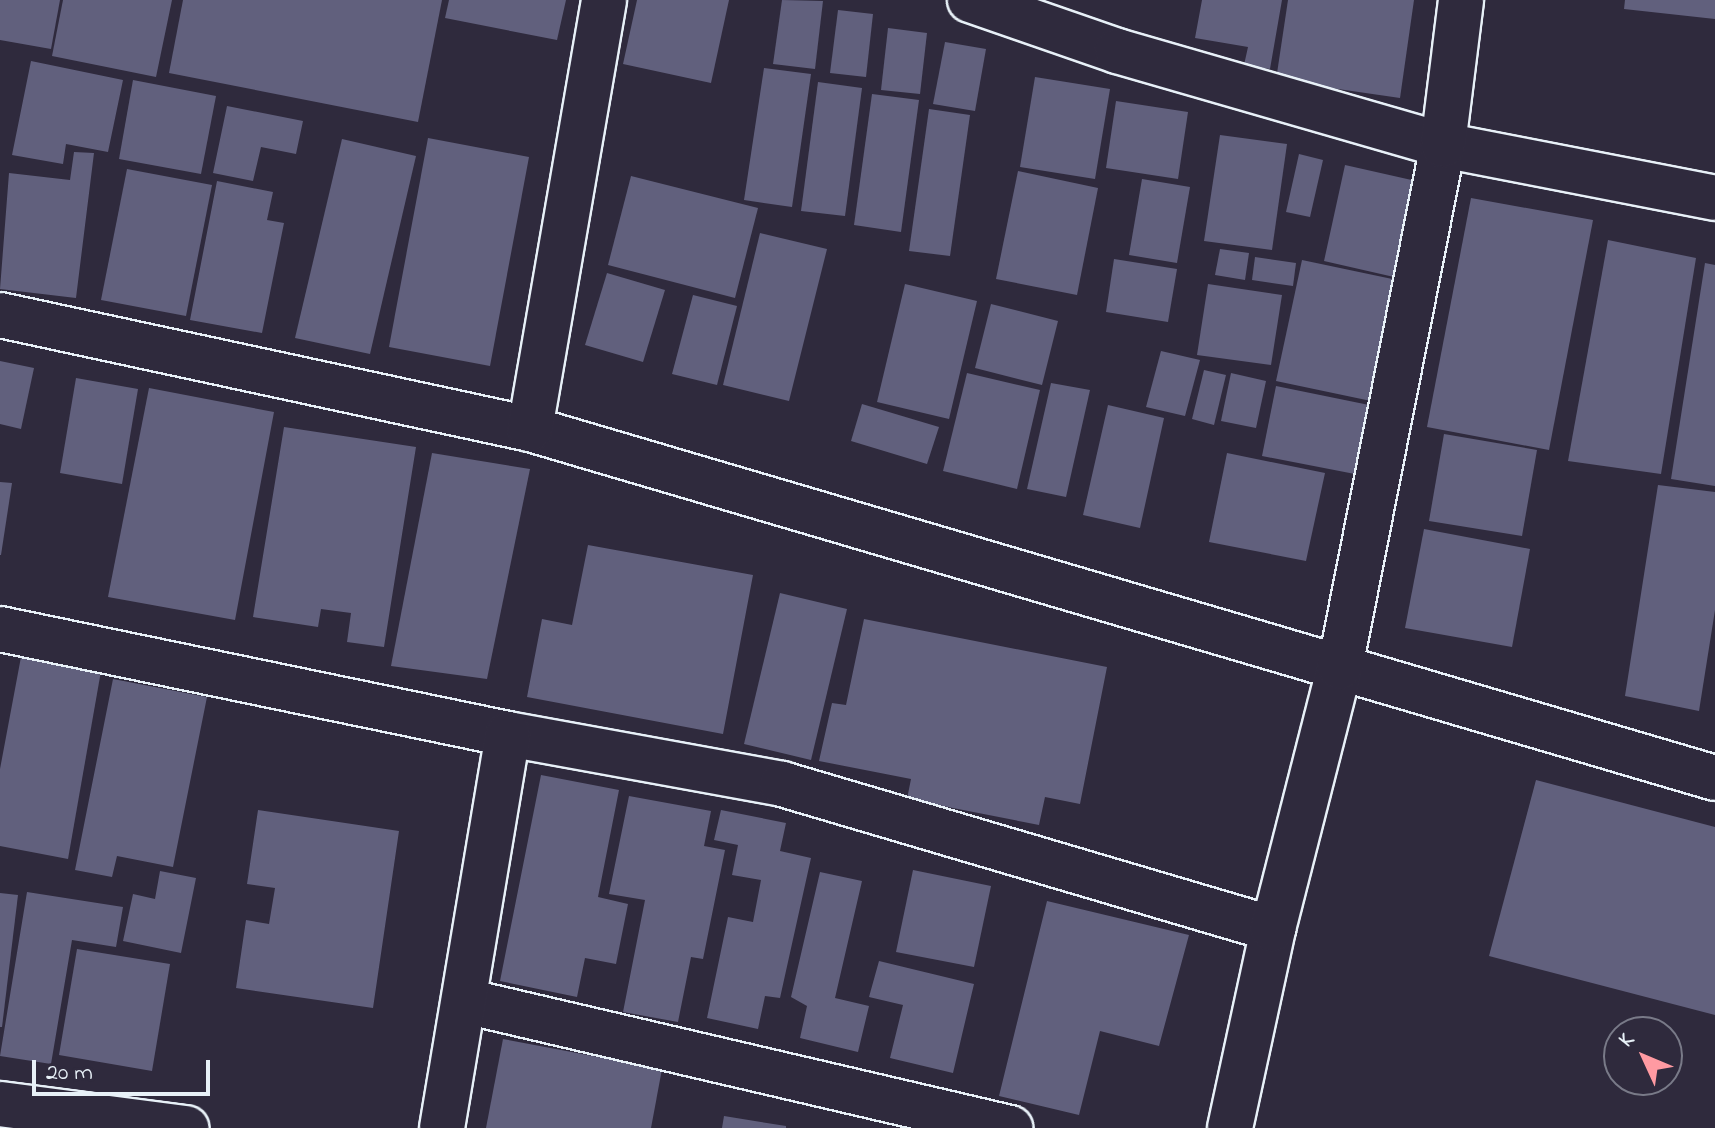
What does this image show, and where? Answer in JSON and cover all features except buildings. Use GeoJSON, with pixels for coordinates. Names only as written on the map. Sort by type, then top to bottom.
{"type":"FeatureCollection","features":[{"type":"Feature","properties":{"kind":"street"},"geometry":{"type":"LineString","coordinates":[[530,429],[604,0]]}},
{"type":"Feature","properties":{"kind":"street"},"geometry":{"type":"LineString","coordinates":[[970,0],[1117,51],[1443,145],[1715,198]]}},
{"type":"Feature","properties":{"kind":"street"},"geometry":{"type":"LineString","coordinates":[[1230,1128],[1273,929],[1340,667],[1443,145],[1461,0]]}},
{"type":"Feature","properties":{"kind":"street"},"geometry":{"type":"LineString","coordinates":[[0,315],[530,429],[1715,778]]}},
{"type":"Feature","properties":{"kind":"street"},"geometry":{"type":"LineString","coordinates":[[0,629],[508,734],[782,784],[1273,929]]}},
{"type":"Feature","properties":{"kind":"street"},"geometry":{"type":"LineString","coordinates":[[442,1128],[508,734]]}},
{"type":"Feature","properties":{"kind":"street"},"geometry":{"type":"LineString","coordinates":[[465,1001],[1010,1128]]}},
{"type":"Feature","properties":{"kind":"street"},"geometry":{"type":"LineString","coordinates":[[0,1104],[186,1128]]}}]}
